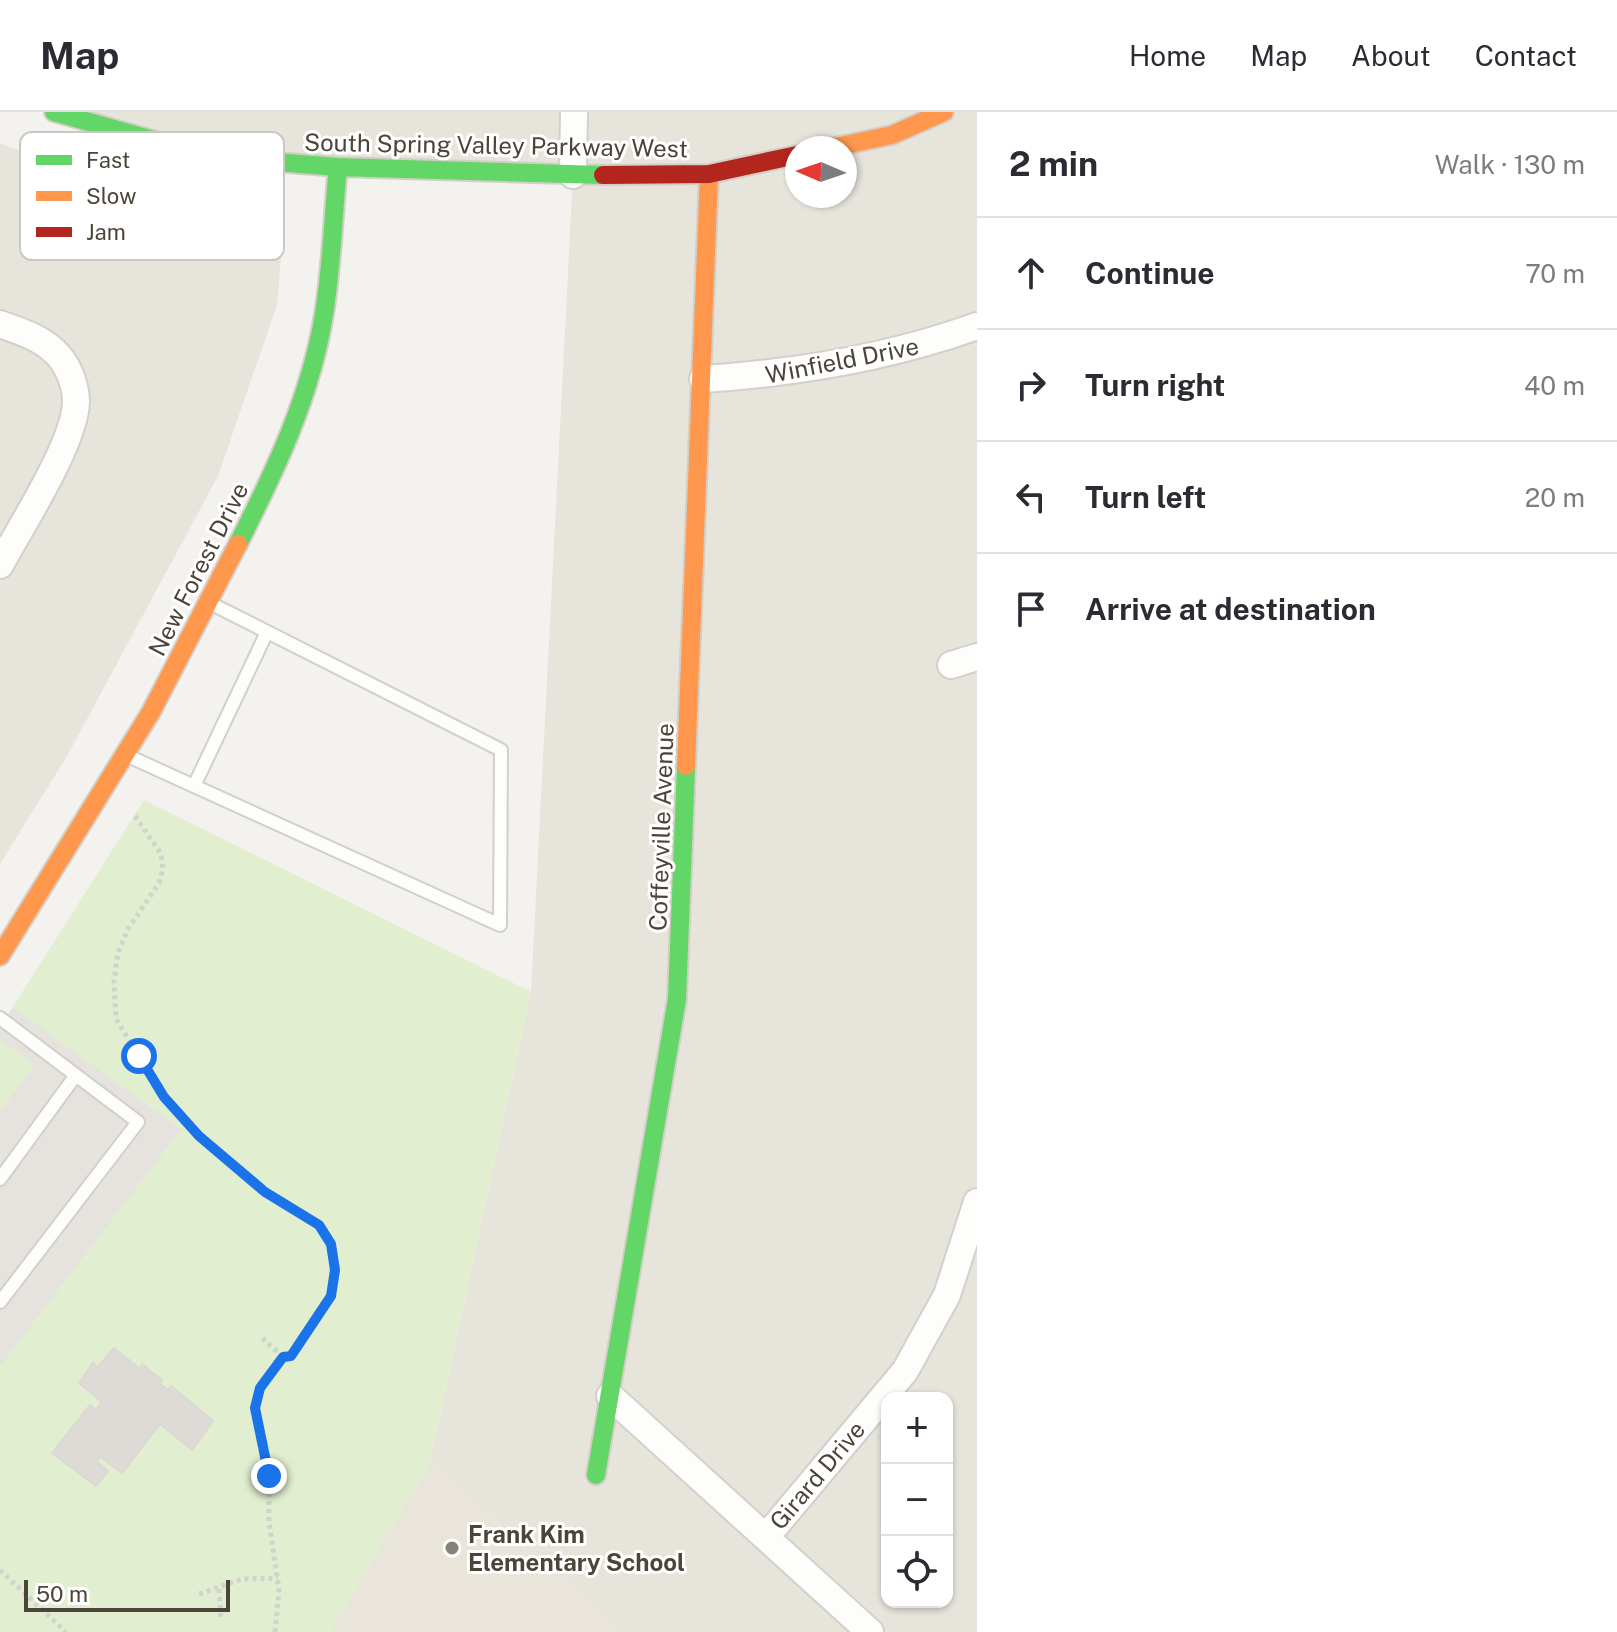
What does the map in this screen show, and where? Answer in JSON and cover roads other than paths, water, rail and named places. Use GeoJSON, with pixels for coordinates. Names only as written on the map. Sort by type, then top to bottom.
{"type":"FeatureCollection","features":[{"type":"Feature","properties":{"kind":"street","name":"South Spring Valley Parkway West"},"geometry":{"type":"LineString","coordinates":[[54,112],[125,132]]}},
{"type":"Feature","properties":{"kind":"street"},"geometry":{"type":"LineString","coordinates":[[573,175],[574,112]]}},
{"type":"Feature","properties":{"kind":"street"},"geometry":{"type":"LineString","coordinates":[[857,142],[892,135],[944,112]]}},
{"type":"Feature","properties":{"kind":"street","name":"South Spring Valley Parkway West"},"geometry":{"type":"LineString","coordinates":[[284,163],[573,175],[709,174],[785,158]]}},
{"type":"Feature","properties":{"kind":"street","name":"New Forest Drive"},"geometry":{"type":"LineString","coordinates":[[0,956],[151,712],[272,478],[301,405],[324,315],[338,167]]}},
{"type":"Feature","properties":{"kind":"street","name":"Coffeyville Avenue"},"geometry":{"type":"LineString","coordinates":[[596,1475],[677,999],[709,174]]}},
{"type":"Feature","properties":{"kind":"street"},"geometry":{"type":"LineString","coordinates":[[0,324],[33,337],[55,352],[71,376],[76,402],[69,434],[0,565]]}},
{"type":"Feature","properties":{"kind":"street","name":"Winfield Drive"},"geometry":{"type":"LineString","coordinates":[[703,379],[781,374],[916,348],[977,326]]}},
{"type":"Feature","properties":{"kind":"street"},"geometry":{"type":"LineString","coordinates":[[951,665],[977,657]]}},
{"type":"Feature","properties":{"kind":"street","name":"Girard Drive"},"geometry":{"type":"LineString","coordinates":[[766,1537],[905,1371],[947,1295],[977,1202]]}},
{"type":"Feature","properties":{"kind":"street"},"geometry":{"type":"LineString","coordinates":[[610,1396],[870,1632]]}},
{"type":"Feature","properties":{"kind":"lane"},"geometry":{"type":"LineString","coordinates":[[125,755],[500,925],[501,750],[208,601]]}},
{"type":"Feature","properties":{"kind":"lane"},"geometry":{"type":"LineString","coordinates":[[194,786],[267,632]]}},
{"type":"Feature","properties":{"kind":"lane"},"geometry":{"type":"LineString","coordinates":[[0,1018],[138,1122],[0,1302]]}},
{"type":"Feature","properties":{"kind":"lane"},"geometry":{"type":"LineString","coordinates":[[0,1179],[76,1075]]}},
{"type":"Feature","properties":{"kind":"place","name":"Frank Kim Elementary School"},"geometry":{"type":"Point","coordinates":[452,1548]}}]}
